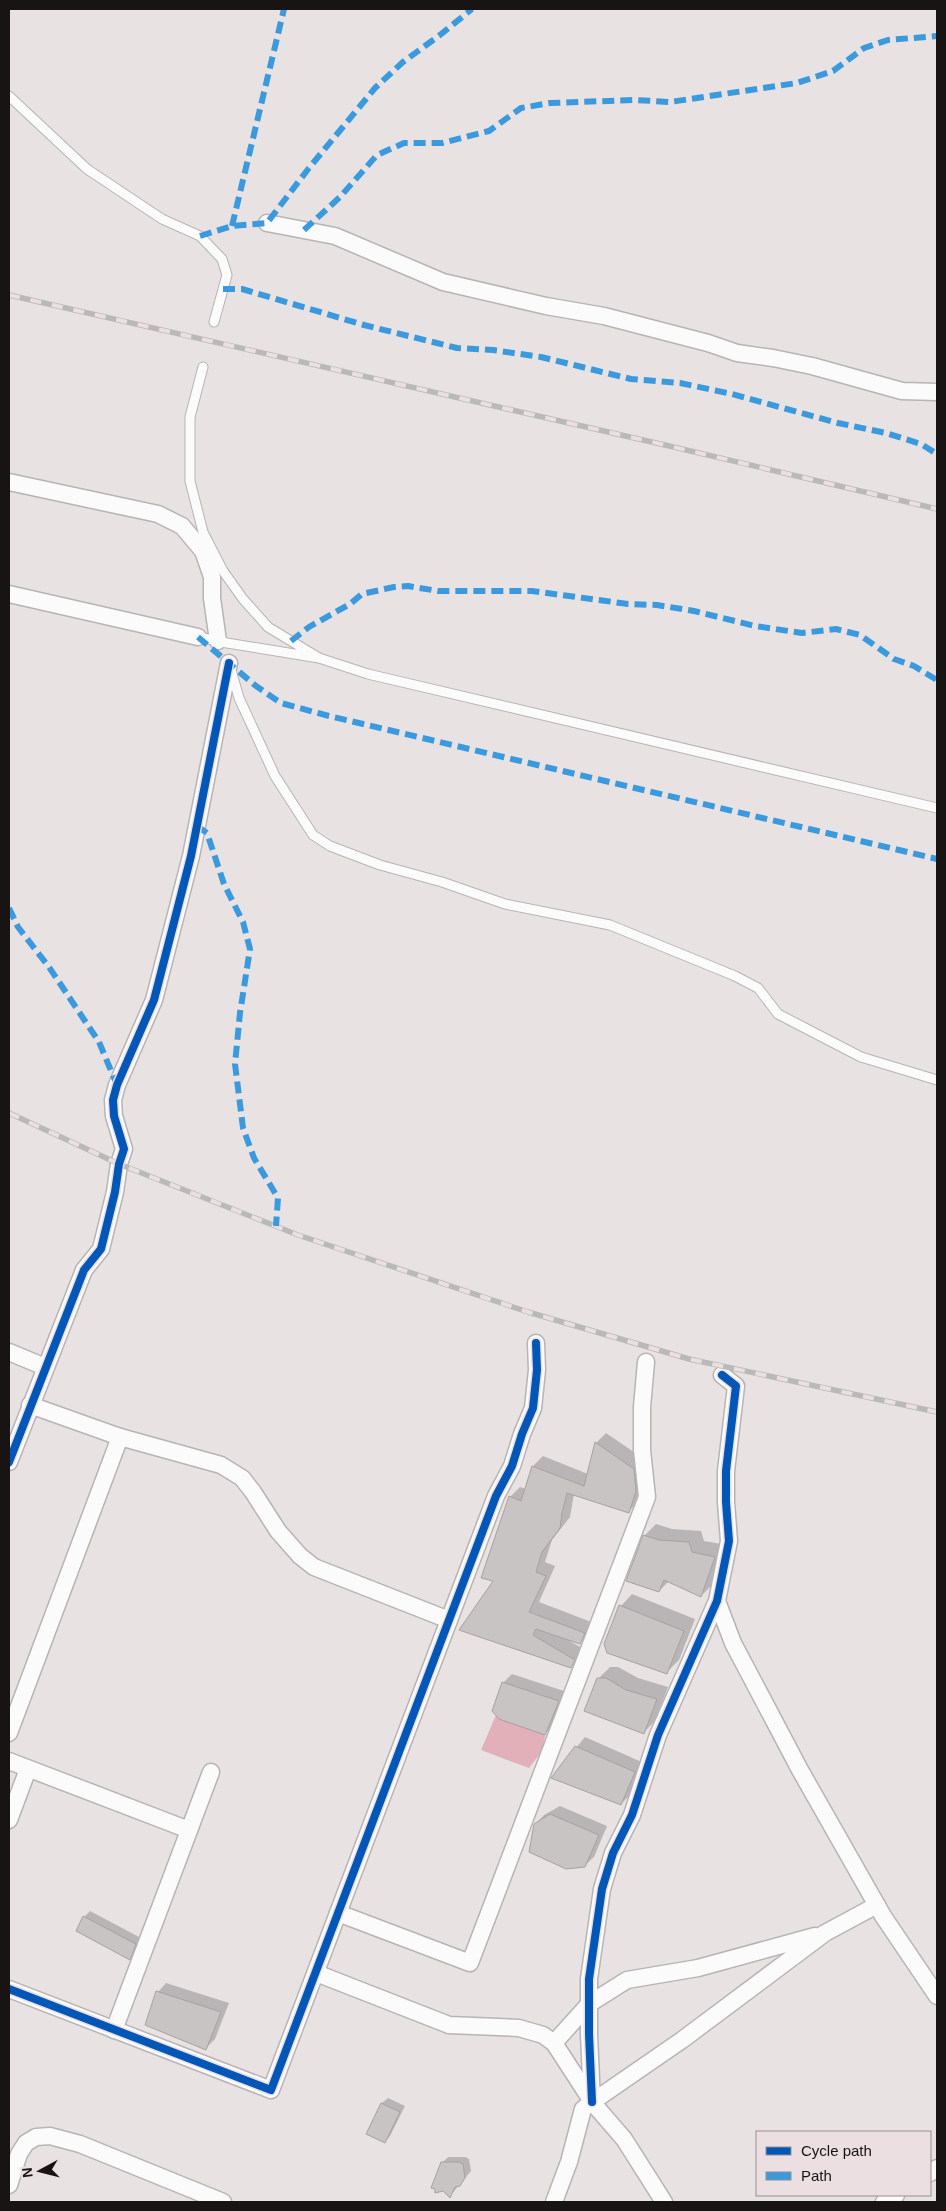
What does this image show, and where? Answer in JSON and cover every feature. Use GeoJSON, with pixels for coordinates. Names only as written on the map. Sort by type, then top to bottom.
{"type":"FeatureCollection","features":[{"type":"Feature","properties":{"kind":"street"},"geometry":{"type":"LineString","coordinates":[[267,223],[335,236],[443,282],[546,306],[604,316],[708,343],[738,353],[812,366],[902,391],[937,392]]}},
{"type":"Feature","properties":{"kind":"street"},"geometry":{"type":"LineString","coordinates":[[9,482],[158,514],[182,526],[203,551],[212,577],[212,598],[218,641]]}},
{"type":"Feature","properties":{"kind":"street"},"geometry":{"type":"LineString","coordinates":[[9,594],[198,637]]}},
{"type":"Feature","properties":{"kind":"street"},"geometry":{"type":"LineString","coordinates":[[9,1462],[84,1270],[101,1249],[124,1150],[114,1116],[113,1100],[117,1085],[154,1000],[192,856],[229,663]]}},
{"type":"Feature","properties":{"kind":"street"},"geometry":{"type":"LineString","coordinates":[[9,1990],[271,2090],[496,1496],[512,1466],[533,1408],[537,1370],[536,1343]]}},
{"type":"Feature","properties":{"kind":"street"},"geometry":{"type":"LineString","coordinates":[[9,1352],[45,1367]]}},
{"type":"Feature","properties":{"kind":"street"},"geometry":{"type":"LineString","coordinates":[[338,1912],[470,1963],[648,1497],[642,1450],[642,1407],[646,1362]]}},
{"type":"Feature","properties":{"kind":"street"},"geometry":{"type":"LineString","coordinates":[[592,2102],[589,1979],[602,1889],[610,1862],[632,1815],[658,1736],[717,1601],[730,1541],[726,1471],[736,1386],[722,1375]]}},
{"type":"Feature","properties":{"kind":"street"},"geometry":{"type":"LineString","coordinates":[[30,1405],[120,1438],[221,1465],[242,1478],[278,1531],[300,1556],[314,1567],[449,1620]]}},
{"type":"Feature","properties":{"kind":"street"},"geometry":{"type":"LineString","coordinates":[[9,1733],[120,1438]]}},
{"type":"Feature","properties":{"kind":"street"},"geometry":{"type":"LineString","coordinates":[[717,1601],[733,1643],[800,1770],[877,1905],[937,1996]]}},
{"type":"Feature","properties":{"kind":"street"},"geometry":{"type":"LineString","coordinates":[[9,1761],[189,1830]]}},
{"type":"Feature","properties":{"kind":"street"},"geometry":{"type":"LineString","coordinates":[[9,1820],[28,1769]]}},
{"type":"Feature","properties":{"kind":"street"},"geometry":{"type":"LineString","coordinates":[[114,2030],[211,1772]]}},
{"type":"Feature","properties":{"kind":"street"},"geometry":{"type":"LineString","coordinates":[[554,2202],[569,2162],[583,2110],[682,2040],[825,1933],[877,1905]]}},
{"type":"Feature","properties":{"kind":"street"},"geometry":{"type":"LineString","coordinates":[[554,2043],[589,2004],[627,1980],[698,1968],[825,1933]]}},
{"type":"Feature","properties":{"kind":"street"},"geometry":{"type":"LineString","coordinates":[[316,1973],[449,2025],[518,2028],[543,2035],[554,2043],[592,2102],[624,2139],[664,2202]]}},
{"type":"Feature","properties":{"kind":"street"},"geometry":{"type":"LineString","coordinates":[[9,2185],[19,2154],[26,2143],[36,2137],[50,2136],[80,2144],[223,2202]]}},
{"type":"Feature","properties":{"kind":"lane"},"geometry":{"type":"LineString","coordinates":[[9,96],[87,169],[162,219],[200,236],[222,259],[227,275],[214,322]]}},
{"type":"Feature","properties":{"kind":"lane"},"geometry":{"type":"LineString","coordinates":[[203,367],[190,417],[190,481],[203,532],[223,570],[243,599],[268,627],[319,658]]}},
{"type":"Feature","properties":{"kind":"lane"},"geometry":{"type":"LineString","coordinates":[[198,637],[319,658],[368,674],[937,808]]}},
{"type":"Feature","properties":{"kind":"lane"},"geometry":{"type":"LineString","coordinates":[[229,663],[239,698],[275,776],[313,835],[330,846],[380,865],[442,882],[505,904],[610,925],[735,976],[758,988],[778,1014],[860,1057],[937,1080]]}},
{"type":"Feature","properties":{"kind":"shaded area"},"geometry":{"type":"Polygon","coordinates":[[[496,1715],[545,1735],[543,1750],[529,1768],[481,1750],[496,1715]]]}},
{"type":"Feature","properties":{"kind":"building"},"geometry":{"type":"Polygon","coordinates":[[[595,1442],[634,1469],[636,1491],[629,1513],[567,1493],[560,1528],[542,1552],[536,1572],[546,1576],[529,1612],[585,1633],[580,1644],[536,1629],[533,1635],[575,1660],[571,1668],[459,1630],[493,1581],[481,1578],[509,1496],[521,1501],[532,1466],[584,1486],[595,1442]]]}},
{"type":"Feature","properties":{"kind":"building"},"geometry":{"type":"Polygon","coordinates":[[[643,1535],[659,1540],[689,1542],[692,1552],[715,1557],[701,1597],[664,1580],[659,1592],[626,1581],[643,1535]]]}},
{"type":"Feature","properties":{"kind":"building"},"geometry":{"type":"Polygon","coordinates":[[[619,1605],[684,1631],[667,1674],[607,1653],[604,1644],[619,1605]]]}},
{"type":"Feature","properties":{"kind":"building"},"geometry":{"type":"Polygon","coordinates":[[[597,1678],[606,1678],[626,1690],[657,1699],[644,1734],[584,1711],[597,1678]]]}},
{"type":"Feature","properties":{"kind":"building"},"geometry":{"type":"Polygon","coordinates":[[[502,1682],[559,1701],[545,1735],[499,1719],[492,1711],[502,1682]]]}},
{"type":"Feature","properties":{"kind":"building"},"geometry":{"type":"Polygon","coordinates":[[[575,1746],[635,1772],[621,1805],[551,1778],[575,1746]]]}},
{"type":"Feature","properties":{"kind":"building"},"geometry":{"type":"Polygon","coordinates":[[[550,1814],[599,1835],[585,1867],[566,1869],[529,1852],[534,1824],[550,1814]]]}},
{"type":"Feature","properties":{"kind":"building"},"geometry":{"type":"Polygon","coordinates":[[[83,1916],[136,1944],[130,1960],[76,1931],[83,1916]]]}},
{"type":"Feature","properties":{"kind":"building"},"geometry":{"type":"Polygon","coordinates":[[[156,1991],[221,2012],[206,2050],[145,2025],[156,1991]]]}},
{"type":"Feature","properties":{"kind":"building"},"geometry":{"type":"Polygon","coordinates":[[[381,2103],[400,2112],[385,2143],[366,2134],[381,2103]]]}},
{"type":"Feature","properties":{"kind":"building"},"geometry":{"type":"Polygon","coordinates":[[[441,2162],[459,2162],[463,2164],[465,2178],[460,2186],[455,2187],[450,2198],[443,2191],[435,2193],[435,2189],[431,2188],[441,2162]]]}},
{"type":"Feature","properties":{"kind":"railway"},"geometry":{"type":"LineString","coordinates":[[9,295],[937,509]]}},
{"type":"Feature","properties":{"kind":"railway"},"geometry":{"type":"LineString","coordinates":[[9,1113],[119,1164],[298,1235],[528,1312],[689,1359],[937,1412]]}},
{"type":"Feature","properties":{"kind":"marked path"},"geometry":{"type":"LineString","coordinates":[[232,226],[284,9]]}},
{"type":"Feature","properties":{"kind":"marked path"},"geometry":{"type":"LineString","coordinates":[[200,236],[232,226],[267,223],[309,168],[375,88],[403,62],[472,9]]}},
{"type":"Feature","properties":{"kind":"marked path"},"geometry":{"type":"LineString","coordinates":[[304,230],[340,197],[377,155],[404,143],[442,143],[489,131],[521,108],[550,103],[635,100],[670,102],[797,83],[833,71],[864,48],[888,40],[937,36]]}},
{"type":"Feature","properties":{"kind":"marked path"},"geometry":{"type":"LineString","coordinates":[[223,289],[242,289],[364,325],[457,348],[493,350],[541,357],[631,379],[680,383],[732,394],[838,423],[886,433],[921,444],[937,454]]}},
{"type":"Feature","properties":{"kind":"marked path"},"geometry":{"type":"LineString","coordinates":[[291,641],[309,627],[350,604],[362,594],[394,587],[408,586],[438,591],[532,591],[628,604],[657,605],[694,611],[755,626],[802,633],[836,629],[860,635],[894,659],[914,666],[937,680]]}},
{"type":"Feature","properties":{"kind":"marked path"},"geometry":{"type":"LineString","coordinates":[[198,637],[256,686],[281,703],[329,716],[937,859]]}},
{"type":"Feature","properties":{"kind":"marked path"},"geometry":{"type":"LineString","coordinates":[[197,826],[207,833],[224,884],[243,922],[250,949],[240,1013],[235,1064],[243,1128],[254,1158],[278,1198],[276,1226]]}},
{"type":"Feature","properties":{"kind":"marked path"},"geometry":{"type":"LineString","coordinates":[[9,908],[18,927],[49,967],[99,1042],[117,1085]]}},
{"type":"Feature","properties":{"kind":"cycle path"},"geometry":{"type":"LineString","coordinates":[[9,1462],[84,1270],[101,1249],[115,1192],[119,1164],[124,1149],[114,1116],[113,1100],[117,1085],[154,1000],[191,856],[229,663]]}},
{"type":"Feature","properties":{"kind":"cycle path"},"geometry":{"type":"LineString","coordinates":[[9,1989],[271,2090],[496,1496],[512,1466],[533,1408],[537,1370],[536,1343]]}},
{"type":"Feature","properties":{"kind":"cycle path"},"geometry":{"type":"LineString","coordinates":[[592,2102],[589,1979],[602,1889],[613,1853],[632,1815],[658,1735],[717,1601],[729,1541],[726,1471],[736,1386],[722,1375]]}}]}
